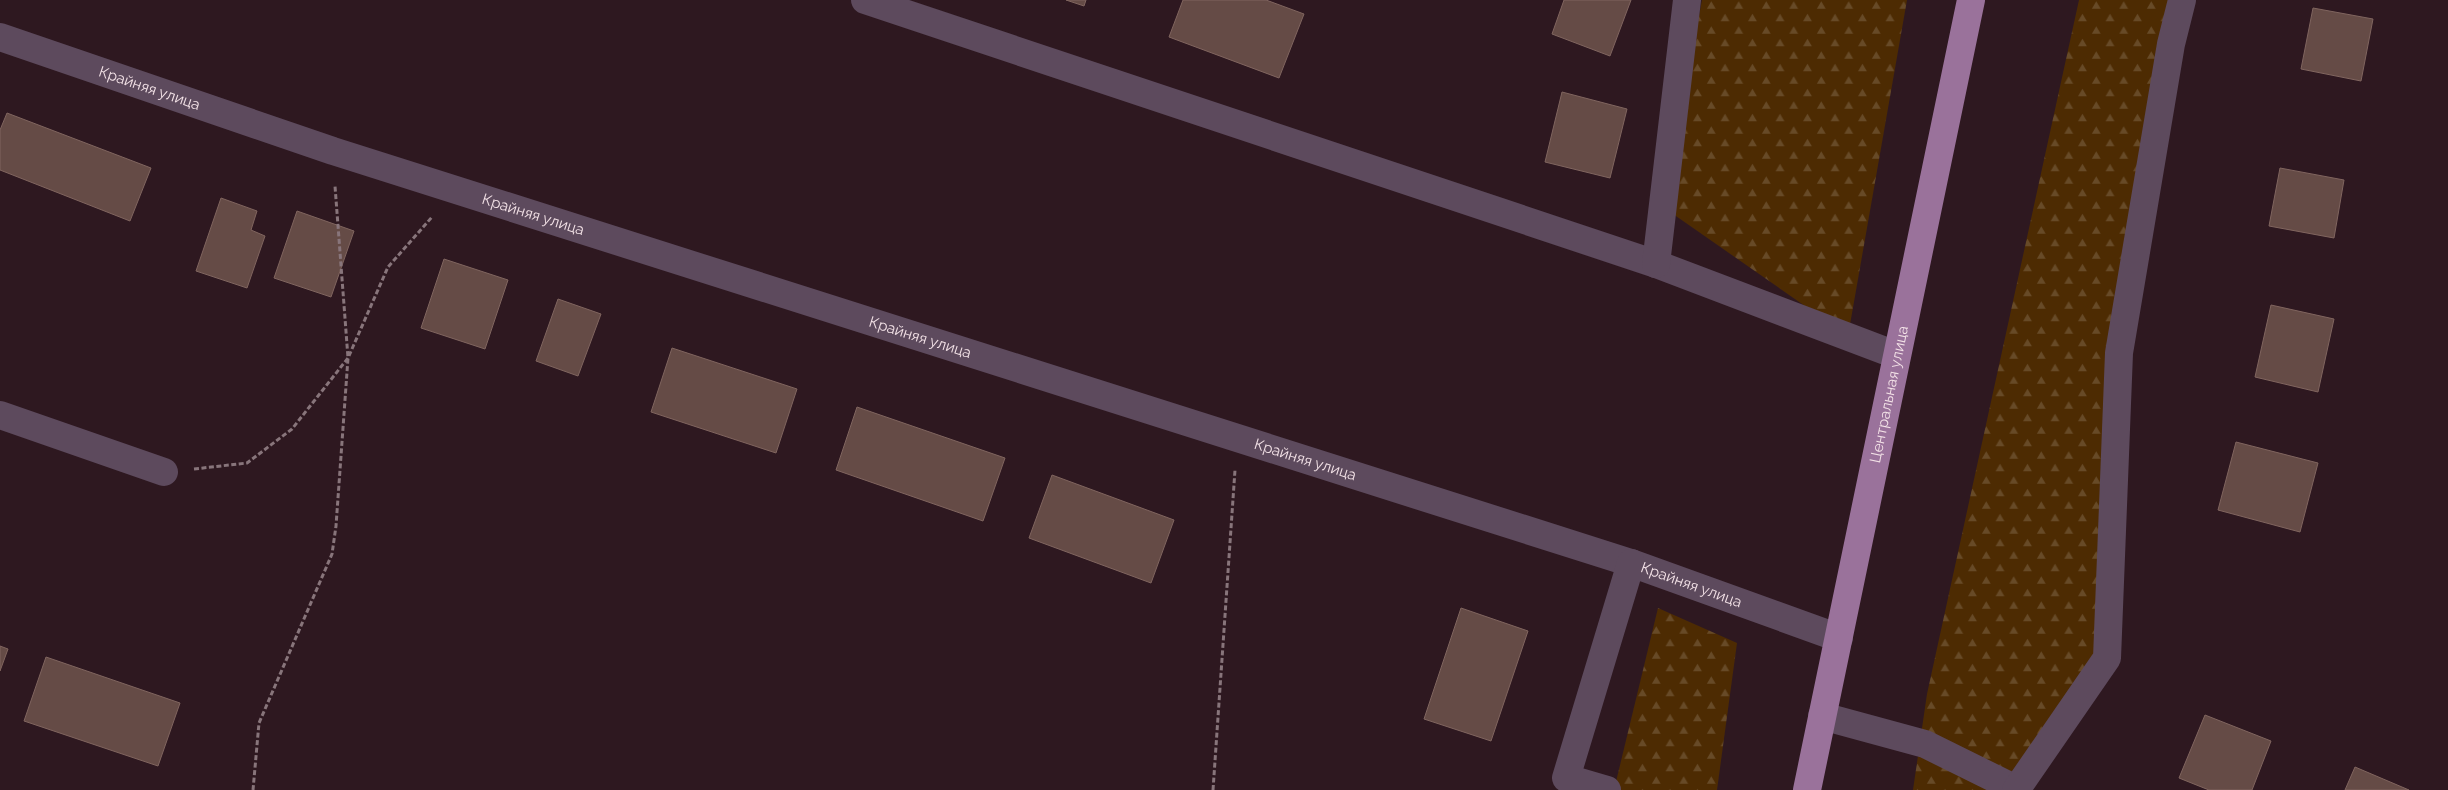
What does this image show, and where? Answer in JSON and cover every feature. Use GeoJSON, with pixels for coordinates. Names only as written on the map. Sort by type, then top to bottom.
{"type":"FeatureCollection","features":[{"type":"Feature","properties":{"kind":"main road","name":"Центральная улица"},"geometry":{"type":"LineString","coordinates":[[1807,790],[1971,0]]}},
{"type":"Feature","properties":{"kind":"street"},"geometry":{"type":"LineString","coordinates":[[865,0],[1656,264],[1896,355]]}},
{"type":"Feature","properties":{"kind":"street"},"geometry":{"type":"LineString","coordinates":[[1656,264],[1687,0]]}},
{"type":"Feature","properties":{"kind":"street"},"geometry":{"type":"LineString","coordinates":[[1822,716],[1925,744],[2017,790],[2107,658],[2119,353],[2171,44],[2182,0]]}},
{"type":"Feature","properties":{"kind":"street","name":"Крайняя улица"},"geometry":{"type":"LineString","coordinates":[[0,37],[333,151],[1632,563],[1839,638]]}},
{"type":"Feature","properties":{"kind":"street"},"geometry":{"type":"LineString","coordinates":[[0,415],[164,472]]}},
{"type":"Feature","properties":{"kind":"street"},"geometry":{"type":"LineString","coordinates":[[1607,790],[1566,778],[1632,563]]}},
{"type":"Feature","properties":{"kind":"path"},"geometry":{"type":"LineString","coordinates":[[253,790],[259,723],[332,554],[336,526],[348,358],[333,151]]}},
{"type":"Feature","properties":{"kind":"path"},"geometry":{"type":"LineString","coordinates":[[164,472],[247,463],[292,429],[348,358],[388,267],[455,190]]}},
{"type":"Feature","properties":{"kind":"path"},"geometry":{"type":"LineString","coordinates":[[1213,790],[1238,437]]}},
{"type":"Feature","properties":{"kind":"green space"},"geometry":{"type":"Polygon","coordinates":[[[1702,0],[1907,0],[1848,336],[1663,207],[1702,0]]]}},
{"type":"Feature","properties":{"kind":"green space"},"geometry":{"type":"Polygon","coordinates":[[[2079,0],[2172,0],[2119,353],[2107,658],[2016,790],[1913,790],[1927,694],[2079,0]]]}},
{"type":"Feature","properties":{"kind":"green space"},"geometry":{"type":"Polygon","coordinates":[[[1658,608],[1737,643],[1717,790],[1614,790],[1658,608]]]}},
{"type":"Feature","properties":{"kind":"building"},"geometry":{"type":"Polygon","coordinates":[[[1066,0],[1086,0],[1084,6],[1066,0]]]}},
{"type":"Feature","properties":{"kind":"building"},"geometry":{"type":"Polygon","coordinates":[[[1183,0],[1266,0],[1304,14],[1279,78],[1169,37],[1183,0]]]}},
{"type":"Feature","properties":{"kind":"building"},"geometry":{"type":"Polygon","coordinates":[[[1564,0],[1631,0],[1610,56],[1552,34],[1564,0]]]}},
{"type":"Feature","properties":{"kind":"building"},"geometry":{"type":"Polygon","coordinates":[[[2313,8],[2373,19],[2361,81],[2301,69],[2313,8]]]}},
{"type":"Feature","properties":{"kind":"building"},"geometry":{"type":"Polygon","coordinates":[[[1562,92],[1627,109],[1610,178],[1545,162],[1562,92]]]}},
{"type":"Feature","properties":{"kind":"building"},"geometry":{"type":"Polygon","coordinates":[[[7,113],[151,168],[130,221],[0,170],[0,130],[7,113]]]}},
{"type":"Feature","properties":{"kind":"building"},"geometry":{"type":"Polygon","coordinates":[[[2280,168],[2344,180],[2334,238],[2269,226],[2280,168]]]}},
{"type":"Feature","properties":{"kind":"building"},"geometry":{"type":"Polygon","coordinates":[[[221,198],[257,211],[251,230],[265,236],[247,288],[196,271],[221,198]]]}},
{"type":"Feature","properties":{"kind":"building"},"geometry":{"type":"Polygon","coordinates":[[[297,211],[354,231],[331,297],[274,278],[297,211]]]}},
{"type":"Feature","properties":{"kind":"building"},"geometry":{"type":"Polygon","coordinates":[[[444,259],[508,280],[485,349],[421,328],[444,259]]]}},
{"type":"Feature","properties":{"kind":"building"},"geometry":{"type":"Polygon","coordinates":[[[558,299],[601,314],[578,376],[536,361],[558,299]]]}},
{"type":"Feature","properties":{"kind":"building"},"geometry":{"type":"Polygon","coordinates":[[[2271,305],[2334,319],[2318,392],[2255,377],[2271,305]]]}},
{"type":"Feature","properties":{"kind":"building"},"geometry":{"type":"Polygon","coordinates":[[[672,348],[797,389],[776,453],[651,412],[672,348]]]}},
{"type":"Feature","properties":{"kind":"building"},"geometry":{"type":"Polygon","coordinates":[[[857,407],[1005,458],[983,521],[836,470],[857,407]]]}},
{"type":"Feature","properties":{"kind":"building"},"geometry":{"type":"Polygon","coordinates":[[[2236,442],[2318,463],[2300,532],[2218,510],[2236,442]]]}},
{"type":"Feature","properties":{"kind":"building"},"geometry":{"type":"Polygon","coordinates":[[[1052,475],[1174,520],[1151,583],[1029,538],[1052,475]]]}},
{"type":"Feature","properties":{"kind":"building"},"geometry":{"type":"Polygon","coordinates":[[[1461,608],[1528,631],[1491,741],[1424,719],[1461,608]]]}},
{"type":"Feature","properties":{"kind":"building"},"geometry":{"type":"Polygon","coordinates":[[[0,646],[8,649],[0,671],[0,646]]]}},
{"type":"Feature","properties":{"kind":"building"},"geometry":{"type":"Polygon","coordinates":[[[46,657],[180,703],[158,766],[24,721],[46,657]]]}},
{"type":"Feature","properties":{"kind":"building"},"geometry":{"type":"Polygon","coordinates":[[[2205,715],[2271,741],[2252,790],[2209,790],[2179,778],[2205,715]]]}},
{"type":"Feature","properties":{"kind":"building"},"geometry":{"type":"Polygon","coordinates":[[[2355,767],[2409,790],[2345,790],[2355,767]]]}}]}
